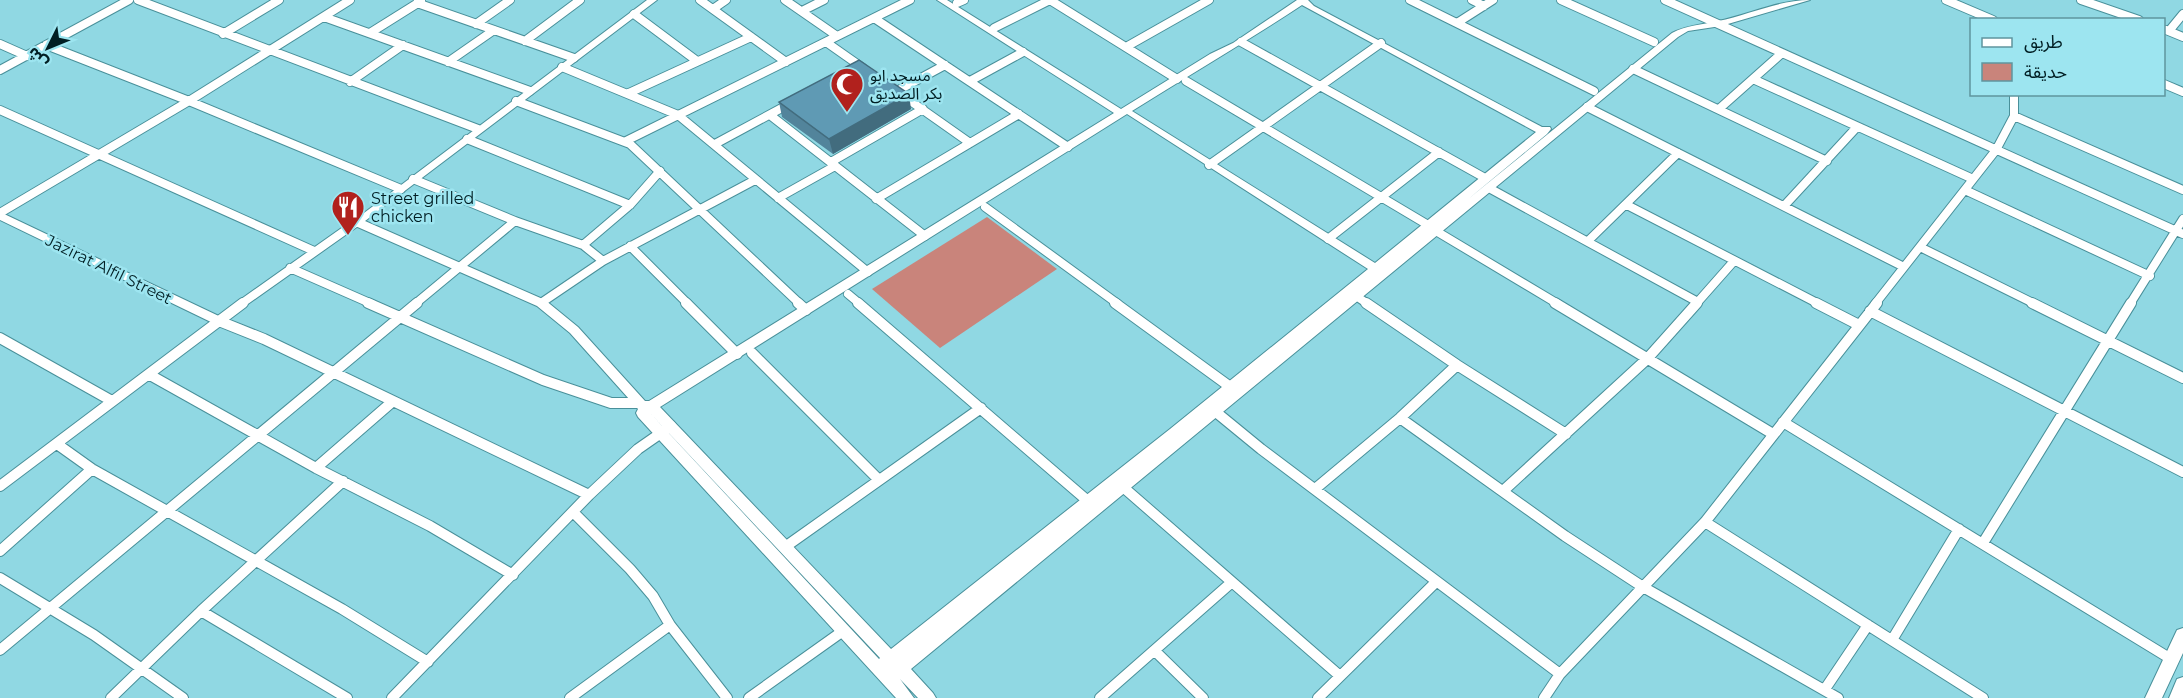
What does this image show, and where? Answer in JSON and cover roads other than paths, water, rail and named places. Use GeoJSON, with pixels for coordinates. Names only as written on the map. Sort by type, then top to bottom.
{"type":"FeatureCollection","features":[{"type":"Feature","properties":{"kind":"main road"},"geometry":{"type":"LineString","coordinates":[[2153,698],[2183,635]]}},
{"type":"Feature","properties":{"kind":"main road"},"geometry":{"type":"LineString","coordinates":[[2177,698],[2183,685]]}},
{"type":"Feature","properties":{"kind":"street"},"geometry":{"type":"LineString","coordinates":[[0,70],[129,0]]}},
{"type":"Feature","properties":{"kind":"street"},"geometry":{"type":"LineString","coordinates":[[138,0],[478,129]]}},
{"type":"Feature","properties":{"kind":"street"},"geometry":{"type":"LineString","coordinates":[[223,34],[279,0]]}},
{"type":"Feature","properties":{"kind":"street"},"geometry":{"type":"LineString","coordinates":[[0,214],[189,101],[350,0]]}},
{"type":"Feature","properties":{"kind":"street"},"geometry":{"type":"LineString","coordinates":[[476,24],[510,0]]}},
{"type":"Feature","properties":{"kind":"street"},"geometry":{"type":"LineString","coordinates":[[525,41],[580,0]]}},
{"type":"Feature","properties":{"kind":"street"},"geometry":{"type":"LineString","coordinates":[[0,486],[652,0]]}},
{"type":"Feature","properties":{"kind":"street"},"geometry":{"type":"LineString","coordinates":[[700,0],[786,62]]}},
{"type":"Feature","properties":{"kind":"street"},"geometry":{"type":"LineString","coordinates":[[713,9],[726,0]]}},
{"type":"Feature","properties":{"kind":"street"},"geometry":{"type":"LineString","coordinates":[[786,0],[837,36]]}},
{"type":"Feature","properties":{"kind":"street"},"geometry":{"type":"LineString","coordinates":[[802,11],[824,0]]}},
{"type":"Feature","properties":{"kind":"street"},"geometry":{"type":"LineString","coordinates":[[626,141],[910,0]]}},
{"type":"Feature","properties":{"kind":"street"},"geometry":{"type":"LineString","coordinates":[[941,0],[1375,268]]}},
{"type":"Feature","properties":{"kind":"street"},"geometry":{"type":"LineString","coordinates":[[994,28],[1050,0],[1773,434]]}},
{"type":"Feature","properties":{"kind":"street"},"geometry":{"type":"LineString","coordinates":[[1190,0],[1199,5]]}},
{"type":"Feature","properties":{"kind":"street"},"geometry":{"type":"LineString","coordinates":[[1126,46],[1209,0]]}},
{"type":"Feature","properties":{"kind":"street"},"geometry":{"type":"LineString","coordinates":[[1410,0],[1594,91]]}},
{"type":"Feature","properties":{"kind":"street"},"geometry":{"type":"LineString","coordinates":[[1472,0],[1484,6]]}},
{"type":"Feature","properties":{"kind":"street"},"geometry":{"type":"LineString","coordinates":[[1457,23],[1493,0]]}},
{"type":"Feature","properties":{"kind":"street"},"geometry":{"type":"LineString","coordinates":[[1561,0],[1654,42]]}},
{"type":"Feature","properties":{"kind":"street"},"geometry":{"type":"LineString","coordinates":[[1665,0],[2180,233]]}},
{"type":"Feature","properties":{"kind":"street"},"geometry":{"type":"LineString","coordinates":[[889,669],[1089,502],[1356,296],[1432,228],[1487,183],[1680,32],[1788,0]]}},
{"type":"Feature","properties":{"kind":"street"},"geometry":{"type":"LineString","coordinates":[[1487,183],[1543,132],[1654,42],[1676,28],[1714,22],[1806,0]]}},
{"type":"Feature","properties":{"kind":"street"},"geometry":{"type":"LineString","coordinates":[[1946,0],[1988,18]]}},
{"type":"Feature","properties":{"kind":"street"},"geometry":{"type":"LineString","coordinates":[[2080,0],[2133,18]]}},
{"type":"Feature","properties":{"kind":"street"},"geometry":{"type":"LineString","coordinates":[[958,1],[994,28],[1129,116]]}},
{"type":"Feature","properties":{"kind":"street"},"geometry":{"type":"LineString","coordinates":[[290,268],[399,319],[543,380],[611,403],[647,410],[752,353],[848,294],[1129,116],[1181,80],[1220,60],[1238,43],[1299,1],[1543,132]]}},
{"type":"Feature","properties":{"kind":"street"},"geometry":{"type":"LineString","coordinates":[[370,33],[420,2],[574,58]]}},
{"type":"Feature","properties":{"kind":"street"},"geometry":{"type":"LineString","coordinates":[[634,14],[697,61]]}},
{"type":"Feature","properties":{"kind":"street"},"geometry":{"type":"LineString","coordinates":[[2183,14],[2166,30],[2183,37]]}},
{"type":"Feature","properties":{"kind":"street"},"geometry":{"type":"LineString","coordinates":[[324,17],[530,91]]}},
{"type":"Feature","properties":{"kind":"street"},"geometry":{"type":"LineString","coordinates":[[874,18],[1068,147]]}},
{"type":"Feature","properties":{"kind":"street"},"geometry":{"type":"LineString","coordinates":[[448,62],[494,30]]}},
{"type":"Feature","properties":{"kind":"street"},"geometry":{"type":"LineString","coordinates":[[629,93],[751,37]]}},
{"type":"Feature","properties":{"kind":"street"},"geometry":{"type":"LineString","coordinates":[[826,42],[868,72]]}},
{"type":"Feature","properties":{"kind":"street"},"geometry":{"type":"LineString","coordinates":[[1238,43],[1439,152],[1487,183],[1696,301]]}},
{"type":"Feature","properties":{"kind":"street"},"geometry":{"type":"LineString","coordinates":[[1209,165],[1381,43]]}},
{"type":"Feature","properties":{"kind":"street"},"geometry":{"type":"LineString","coordinates":[[0,44],[27,56]]}},
{"type":"Feature","properties":{"kind":"street"},"geometry":{"type":"LineString","coordinates":[[46,45],[189,101],[401,189]]}},
{"type":"Feature","properties":{"kind":"street"},"geometry":{"type":"LineString","coordinates":[[350,82],[403,45]]}},
{"type":"Feature","properties":{"kind":"street"},"geometry":{"type":"LineString","coordinates":[[970,81],[1023,52]]}},
{"type":"Feature","properties":{"kind":"street"},"geometry":{"type":"LineString","coordinates":[[1719,109],[1782,53]]}},
{"type":"Feature","properties":{"kind":"street"},"geometry":{"type":"LineString","coordinates":[[897,91],[945,64]]}},
{"type":"Feature","properties":{"kind":"street"},"geometry":{"type":"LineString","coordinates":[[849,71],[859,65]]}},
{"type":"Feature","properties":{"kind":"street"},"geometry":{"type":"LineString","coordinates":[[562,67],[678,115],[868,272]]}},
{"type":"Feature","properties":{"kind":"street"},"geometry":{"type":"LineString","coordinates":[[1633,69],[1827,161]]}},
{"type":"Feature","properties":{"kind":"street"},"geometry":{"type":"LineString","coordinates":[[1753,79],[1856,128],[1973,179]]}},
{"type":"Feature","properties":{"kind":"street"},"geometry":{"type":"LineString","coordinates":[[887,84],[970,143]]}},
{"type":"Feature","properties":{"kind":"street"},"geometry":{"type":"LineString","coordinates":[[2165,85],[2183,92]]}},
{"type":"Feature","properties":{"kind":"street"},"geometry":{"type":"LineString","coordinates":[[1544,698],[1560,674],[1705,522],[1965,190],[1996,150],[2014,116],[2014,96]]}},
{"type":"Feature","properties":{"kind":"street"},"geometry":{"type":"LineString","coordinates":[[715,144],[800,98]]}},
{"type":"Feature","properties":{"kind":"street"},"geometry":{"type":"LineString","coordinates":[[516,101],[626,141],[700,208],[806,310]]}},
{"type":"Feature","properties":{"kind":"street"},"geometry":{"type":"LineString","coordinates":[[1587,107],[1904,267]]}},
{"type":"Feature","properties":{"kind":"street"},"geometry":{"type":"LineString","coordinates":[[778,198],[923,109]]}},
{"type":"Feature","properties":{"kind":"street"},"geometry":{"type":"LineString","coordinates":[[0,110],[314,251]]}},
{"type":"Feature","properties":{"kind":"street"},"geometry":{"type":"LineString","coordinates":[[876,199],[1019,114]]}},
{"type":"Feature","properties":{"kind":"street"},"geometry":{"type":"LineString","coordinates":[[770,115],[925,236]]}},
{"type":"Feature","properties":{"kind":"street"},"geometry":{"type":"LineString","coordinates":[[647,410],[1068,147],[1129,116]]}},
{"type":"Feature","properties":{"kind":"street"},"geometry":{"type":"LineString","coordinates":[[2014,116],[2183,190]]}},
{"type":"Feature","properties":{"kind":"street"},"geometry":{"type":"LineString","coordinates":[[1784,206],[1856,128]]}},
{"type":"Feature","properties":{"kind":"street"},"geometry":{"type":"LineString","coordinates":[[466,139],[630,205]]}},
{"type":"Feature","properties":{"kind":"street"},"geometry":{"type":"LineString","coordinates":[[1328,239],[1439,152]]}},
{"type":"Feature","properties":{"kind":"street"},"geometry":{"type":"LineString","coordinates":[[1588,241],[1678,153]]}},
{"type":"Feature","properties":{"kind":"street"},"geometry":{"type":"LineString","coordinates":[[583,245],[630,205],[660,171]]}},
{"type":"Feature","properties":{"kind":"street"},"geometry":{"type":"LineString","coordinates":[[413,180],[583,245],[603,261]]}},
{"type":"Feature","properties":{"kind":"street"},"geometry":{"type":"LineString","coordinates":[[541,303],[603,261],[755,180]]}},
{"type":"Feature","properties":{"kind":"street"},"geometry":{"type":"LineString","coordinates":[[1965,190],[2150,276]]}},
{"type":"Feature","properties":{"kind":"street"},"geometry":{"type":"LineString","coordinates":[[1627,205],[1859,325]]}},
{"type":"Feature","properties":{"kind":"street"},"geometry":{"type":"LineString","coordinates":[[986,207],[1229,386]]}},
{"type":"Feature","properties":{"kind":"street","name":"Jazirat Alfil Street"},"geometry":{"type":"LineString","coordinates":[[0,214],[219,321]]}},
{"type":"Feature","properties":{"kind":"street"},"geometry":{"type":"LineString","coordinates":[[1983,543],[2066,413],[2108,342],[2180,233],[2183,219]]}},
{"type":"Feature","properties":{"kind":"street"},"geometry":{"type":"LineString","coordinates":[[0,650],[515,220]]}},
{"type":"Feature","properties":{"kind":"street"},"geometry":{"type":"LineString","coordinates":[[357,222],[541,303],[574,330],[666,430],[785,547],[889,669],[906,698]]}},
{"type":"Feature","properties":{"kind":"street"},"geometry":{"type":"LineString","coordinates":[[889,669],[1123,487],[1212,409],[1229,386],[1375,268],[1432,228]]}},
{"type":"Feature","properties":{"kind":"street"},"geometry":{"type":"LineString","coordinates":[[630,246],[736,354]]}},
{"type":"Feature","properties":{"kind":"street"},"geometry":{"type":"LineString","coordinates":[[1920,247],[2183,378]]}},
{"type":"Feature","properties":{"kind":"street"},"geometry":{"type":"LineString","coordinates":[[1503,491],[1647,359],[1696,301],[1734,261]]}},
{"type":"Feature","properties":{"kind":"street"},"geometry":{"type":"LineString","coordinates":[[848,294],[1089,502]]}},
{"type":"Feature","properties":{"kind":"street"},"geometry":{"type":"LineString","coordinates":[[1356,296],[1566,434]]}},
{"type":"Feature","properties":{"kind":"street"},"geometry":{"type":"LineString","coordinates":[[1870,311],[2183,472]]}},
{"type":"Feature","properties":{"kind":"street"},"geometry":{"type":"LineString","coordinates":[[219,321],[239,327],[280,346],[392,402],[590,495]]}},
{"type":"Feature","properties":{"kind":"street"},"geometry":{"type":"LineString","coordinates":[[0,338],[112,401]]}},
{"type":"Feature","properties":{"kind":"street"},"geometry":{"type":"LineString","coordinates":[[752,353],[879,480]]}},
{"type":"Feature","properties":{"kind":"street"},"geometry":{"type":"LineString","coordinates":[[1315,489],[1400,418],[1458,365]]}},
{"type":"Feature","properties":{"kind":"street"},"geometry":{"type":"LineString","coordinates":[[150,375],[316,468],[430,526],[513,574]]}},
{"type":"Feature","properties":{"kind":"street"},"geometry":{"type":"LineString","coordinates":[[316,468],[392,402]]}},
{"type":"Feature","properties":{"kind":"street"},"geometry":{"type":"LineString","coordinates":[[785,547],[981,408]]}},
{"type":"Feature","properties":{"kind":"street"},"geometry":{"type":"LineString","coordinates":[[1212,409],[1261,450],[1560,674]]}},
{"type":"Feature","properties":{"kind":"street"},"geometry":{"type":"LineString","coordinates":[[1400,418],[1565,536],[1643,587],[1838,698]]}},
{"type":"Feature","properties":{"kind":"street"},"geometry":{"type":"LineString","coordinates":[[1783,422],[2171,658]]}},
{"type":"Feature","properties":{"kind":"street"},"geometry":{"type":"LineString","coordinates":[[392,698],[625,460],[666,430]]}},
{"type":"Feature","properties":{"kind":"street"},"geometry":{"type":"LineString","coordinates":[[666,430],[843,631],[928,698]]}},
{"type":"Feature","properties":{"kind":"street"},"geometry":{"type":"LineString","coordinates":[[57,444],[92,469],[342,609],[428,662]]}},
{"type":"Feature","properties":{"kind":"street"},"geometry":{"type":"LineString","coordinates":[[0,551],[92,469]]}},
{"type":"Feature","properties":{"kind":"street"},"geometry":{"type":"LineString","coordinates":[[111,698],[201,611],[343,481]]}},
{"type":"Feature","properties":{"kind":"street"},"geometry":{"type":"LineString","coordinates":[[1123,487],[1340,676]]}},
{"type":"Feature","properties":{"kind":"street"},"geometry":{"type":"LineString","coordinates":[[573,512],[630,569],[653,596],[669,625],[727,698]]}},
{"type":"Feature","properties":{"kind":"street"},"geometry":{"type":"LineString","coordinates":[[1705,522],[1983,698]]}},
{"type":"Feature","properties":{"kind":"street"},"geometry":{"type":"LineString","coordinates":[[1892,640],[1959,529]]}},
{"type":"Feature","properties":{"kind":"street"},"geometry":{"type":"LineString","coordinates":[[0,578],[51,607],[144,668],[183,698]]}},
{"type":"Feature","properties":{"kind":"street"},"geometry":{"type":"LineString","coordinates":[[1100,698],[1232,582]]}},
{"type":"Feature","properties":{"kind":"street"},"geometry":{"type":"LineString","coordinates":[[1318,698],[1436,582]]}},
{"type":"Feature","properties":{"kind":"street"},"geometry":{"type":"LineString","coordinates":[[201,611],[347,698]]}},
{"type":"Feature","properties":{"kind":"street"},"geometry":{"type":"LineString","coordinates":[[1825,689],[1868,624]]}},
{"type":"Feature","properties":{"kind":"street"},"geometry":{"type":"LineString","coordinates":[[570,698],[669,625]]}},
{"type":"Feature","properties":{"kind":"street"},"geometry":{"type":"LineString","coordinates":[[749,698],[843,631]]}},
{"type":"Feature","properties":{"kind":"street"},"geometry":{"type":"LineString","coordinates":[[1155,651],[1203,698]]}},
{"type":"Feature","properties":{"kind":"place","name":"مسجد ابو بكر الصديق"},"geometry":{"type":"Point","coordinates":[847,113]}},
{"type":"Feature","properties":{"kind":"place","name":"Street grilled chicken"},"geometry":{"type":"Point","coordinates":[348,236]}}]}
